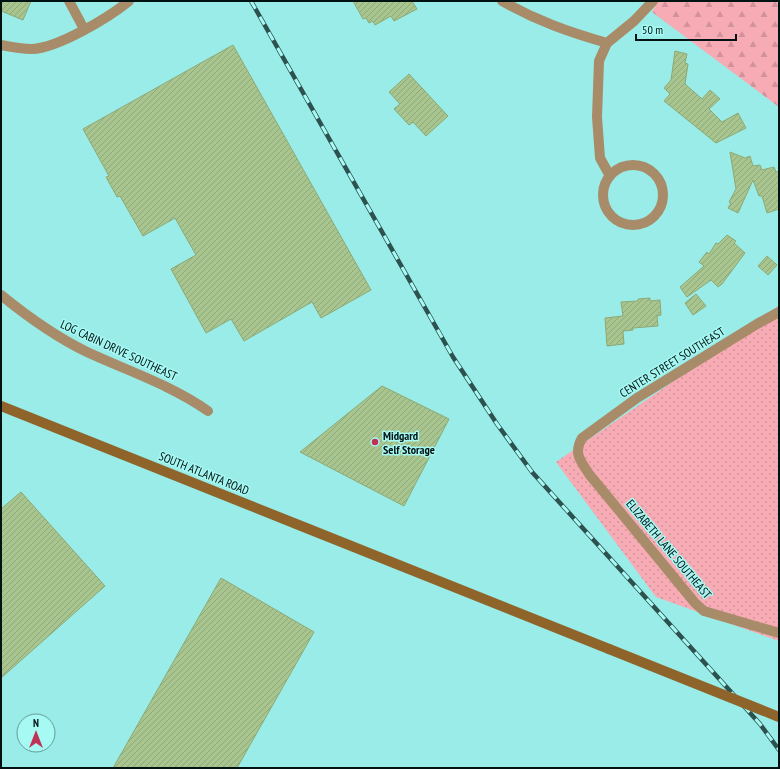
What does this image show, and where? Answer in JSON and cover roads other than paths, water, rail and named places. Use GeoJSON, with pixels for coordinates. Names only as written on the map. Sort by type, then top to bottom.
{"type":"FeatureCollection","features":[{"type":"Feature","properties":{"kind":"main road","name":"SOUTH ATLANTA ROAD"},"geometry":{"type":"LineString","coordinates":[[1,406],[397,563],[779,717]]}},
{"type":"Feature","properties":{"kind":"street"},"geometry":{"type":"LineString","coordinates":[[69,1],[84,29]]}},
{"type":"Feature","properties":{"kind":"street"},"geometry":{"type":"LineString","coordinates":[[1,45],[32,49],[49,47],[104,18],[129,1]]}},
{"type":"Feature","properties":{"kind":"street"},"geometry":{"type":"LineString","coordinates":[[502,1],[524,14],[567,31],[608,42]]}},
{"type":"Feature","properties":{"kind":"street"},"geometry":{"type":"LineString","coordinates":[[610,176],[600,158],[597,118],[599,61],[608,42],[634,21],[653,1]]}},
{"type":"Feature","properties":{"kind":"street"},"geometry":{"type":"LineString","coordinates":[[632,166],[642,167],[657,177],[663,190],[663,201],[654,217],[642,224],[629,225],[612,217],[605,206],[603,197],[610,176],[618,170],[632,166]]}},
{"type":"Feature","properties":{"kind":"street","name":"LOG CABIN DRIVE SOUTHEAST"},"geometry":{"type":"LineString","coordinates":[[1,295],[55,335],[86,352],[172,389],[208,411]]}},
{"type":"Feature","properties":{"kind":"street","name":"CENTER STREET SOUTHEAST"},"geometry":{"type":"LineString","coordinates":[[582,438],[637,398],[779,312]]}},
{"type":"Feature","properties":{"kind":"street","name":"ELIZABETH LANE SOUTHEAST"},"geometry":{"type":"LineString","coordinates":[[582,438],[578,445],[577,452],[590,474],[704,611],[779,633]]}},
{"type":"Feature","properties":{"kind":"railway"},"geometry":{"type":"LineString","coordinates":[[251,1],[453,357],[497,424],[532,472],[760,724],[779,750]]}},
{"type":"Feature","properties":{"kind":"place","name":"Midgard Self Storage"},"geometry":{"type":"Point","coordinates":[375,442]}}]}
